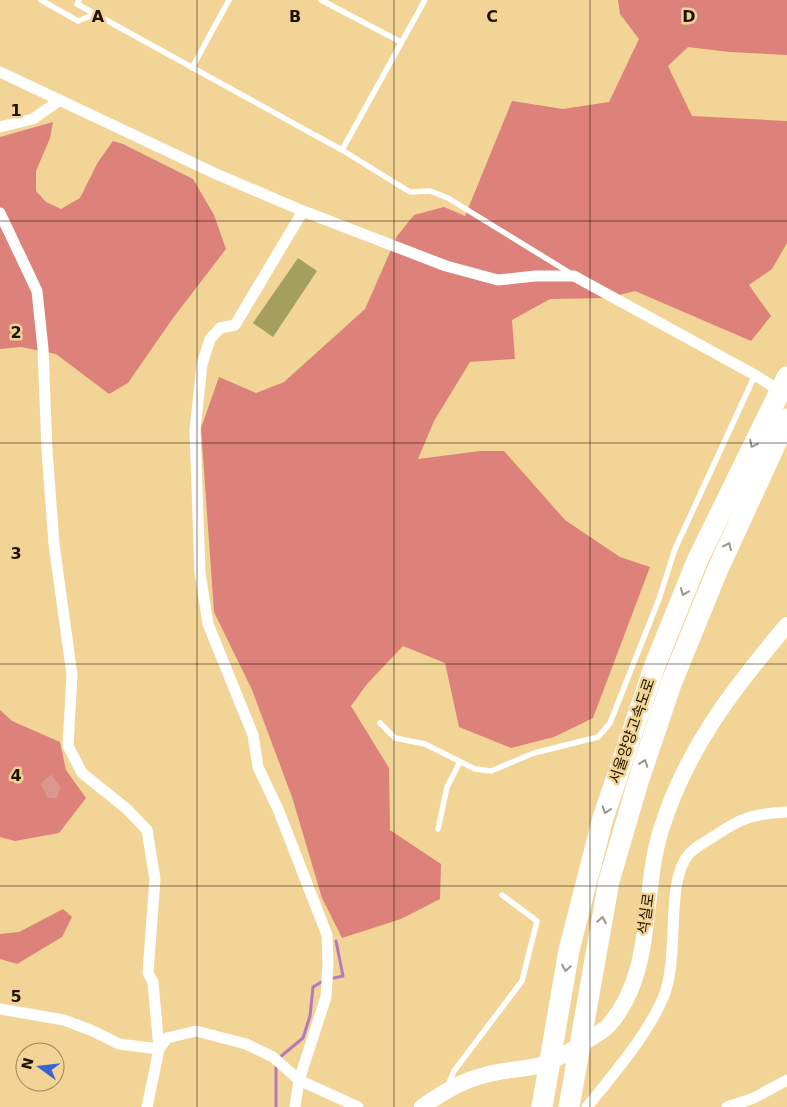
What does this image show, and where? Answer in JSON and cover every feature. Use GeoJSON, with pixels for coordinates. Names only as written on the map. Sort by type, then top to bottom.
{"type":"FeatureCollection","features":[{"type":"Feature","properties":{"kind":"highway","name":"서울양양고속도로"},"geometry":{"type":"LineString","coordinates":[[542,1107],[569,950],[603,818],[655,665],[697,561],[781,398],[787,377]]}},
{"type":"Feature","properties":{"kind":"highway","name":"서울양양고속도로"},"geometry":{"type":"LineString","coordinates":[[569,1107],[586,1002],[609,881],[638,782],[671,684],[717,571],[787,420]]}},
{"type":"Feature","properties":{"kind":"main road","name":"석실로"},"geometry":{"type":"LineString","coordinates":[[422,1107],[446,1089],[486,1075],[545,1064],[565,1054],[608,1026],[632,988],[639,968],[652,873],[661,831],[675,791],[691,755],[717,712],[787,625]]}},
{"type":"Feature","properties":{"kind":"street"},"geometry":{"type":"LineString","coordinates":[[0,72],[214,173],[446,266],[498,280],[535,276],[574,276],[755,375],[781,398]]}},
{"type":"Feature","properties":{"kind":"street"},"geometry":{"type":"LineString","coordinates":[[0,126],[33,119],[60,100]]}},
{"type":"Feature","properties":{"kind":"street"},"geometry":{"type":"LineString","coordinates":[[295,1107],[299,1080],[326,998],[327,935],[278,809],[258,766],[253,735],[208,624],[200,573],[195,430],[202,364],[210,338],[220,328],[234,325],[303,210]]}},
{"type":"Feature","properties":{"kind":"street"},"geometry":{"type":"LineString","coordinates":[[0,213],[38,291],[44,350],[47,451],[54,544],[72,675],[68,746],[82,773],[127,809],[148,830],[154,879],[148,972],[153,982],[159,1049],[147,1107]]}},
{"type":"Feature","properties":{"kind":"street"},"geometry":{"type":"LineString","coordinates":[[587,1107],[652,1018],[663,998],[670,978],[673,954],[676,884],[680,868],[689,853],[727,827],[754,814],[787,812]]}},
{"type":"Feature","properties":{"kind":"street"},"geometry":{"type":"LineString","coordinates":[[0,1009],[64,1020],[93,1030],[119,1044],[159,1049]]}},
{"type":"Feature","properties":{"kind":"street"},"geometry":{"type":"LineString","coordinates":[[159,1049],[167,1038],[196,1031],[246,1044],[273,1057],[299,1080],[358,1107]]}},
{"type":"Feature","properties":{"kind":"street"},"geometry":{"type":"LineString","coordinates":[[565,1054],[570,1061],[570,1090],[580,1107]]}},
{"type":"Feature","properties":{"kind":"street"},"geometry":{"type":"LineString","coordinates":[[727,1107],[754,1098],[787,1080]]}},
{"type":"Feature","properties":{"kind":"lane"},"geometry":{"type":"LineString","coordinates":[[41,0],[78,21],[96,14]]}},
{"type":"Feature","properties":{"kind":"lane"},"geometry":{"type":"LineString","coordinates":[[79,0],[77,4],[342,150],[410,192],[430,191],[448,198],[574,276]]}},
{"type":"Feature","properties":{"kind":"lane"},"geometry":{"type":"LineString","coordinates":[[192,68],[229,0]]}},
{"type":"Feature","properties":{"kind":"lane"},"geometry":{"type":"LineString","coordinates":[[321,0],[401,42]]}},
{"type":"Feature","properties":{"kind":"lane"},"geometry":{"type":"LineString","coordinates":[[342,150],[425,0]]}},
{"type":"Feature","properties":{"kind":"lane"},"geometry":{"type":"LineString","coordinates":[[380,723],[395,738],[425,744],[475,770],[491,771],[534,753],[598,736],[610,723],[659,599],[675,550],[755,375]]}},
{"type":"Feature","properties":{"kind":"lane"},"geometry":{"type":"LineString","coordinates":[[438,829],[447,787],[460,762]]}},
{"type":"Feature","properties":{"kind":"lane"},"geometry":{"type":"LineString","coordinates":[[446,1089],[454,1070],[522,981],[537,922],[502,895]]}},
{"type":"Feature","properties":{"kind":"shaded area"},"geometry":{"type":"Polygon","coordinates":[[[618,0],[787,0],[787,55],[729,52],[688,47],[668,66],[692,116],[787,121],[787,243],[772,269],[749,285],[771,316],[751,341],[635,291],[607,298],[550,299],[512,320],[515,359],[470,362],[434,421],[418,459],[480,451],[504,451],[565,520],[620,557],[650,567],[593,718],[554,737],[511,748],[459,727],[445,663],[403,646],[367,684],[351,706],[389,768],[390,830],[441,864],[440,899],[401,919],[342,938],[322,898],[292,797],[252,690],[214,612],[201,428],[219,377],[256,393],[284,382],[365,309],[397,236],[414,215],[444,207],[465,216],[512,101],[563,109],[609,102],[639,39],[620,14],[618,0]]]}},
{"type":"Feature","properties":{"kind":"shaded area"},"geometry":{"type":"Polygon","coordinates":[[[53,122],[50,138],[36,171],[36,191],[46,202],[61,209],[80,198],[98,162],[113,141],[123,144],[193,179],[214,215],[226,249],[173,318],[128,383],[109,394],[56,354],[21,347],[0,349],[0,137],[53,122]]]}},
{"type":"Feature","properties":{"kind":"shaded area"},"geometry":{"type":"Polygon","coordinates":[[[0,710],[12,721],[60,742],[66,770],[86,798],[59,833],[15,841],[0,837],[0,710]],[[51,775],[41,784],[48,797],[56,798],[60,787],[51,775]]]}},
{"type":"Feature","properties":{"kind":"shaded area"},"geometry":{"type":"Polygon","coordinates":[[[51,775],[60,787],[56,798],[48,797],[41,784],[51,775]]]}},
{"type":"Feature","properties":{"kind":"shaded area"},"geometry":{"type":"Polygon","coordinates":[[[63,909],[72,917],[62,937],[17,964],[0,959],[0,934],[19,932],[63,909]]]}},
{"type":"Feature","properties":{"kind":"building"},"geometry":{"type":"Polygon","coordinates":[[[298,258],[317,271],[273,337],[253,323],[298,258]]]}},
{"type":"Feature","properties":{"kind":"waterway"},"geometry":{"type":"LineString","coordinates":[[334,978],[343,976],[336,941]]}},
{"type":"Feature","properties":{"kind":"waterway"},"geometry":{"type":"LineString","coordinates":[[279,1058],[303,1038],[310,1016],[313,987],[323,981]]}},
{"type":"Feature","properties":{"kind":"waterway"},"geometry":{"type":"LineString","coordinates":[[276,1067],[276,1107]]}}]}
